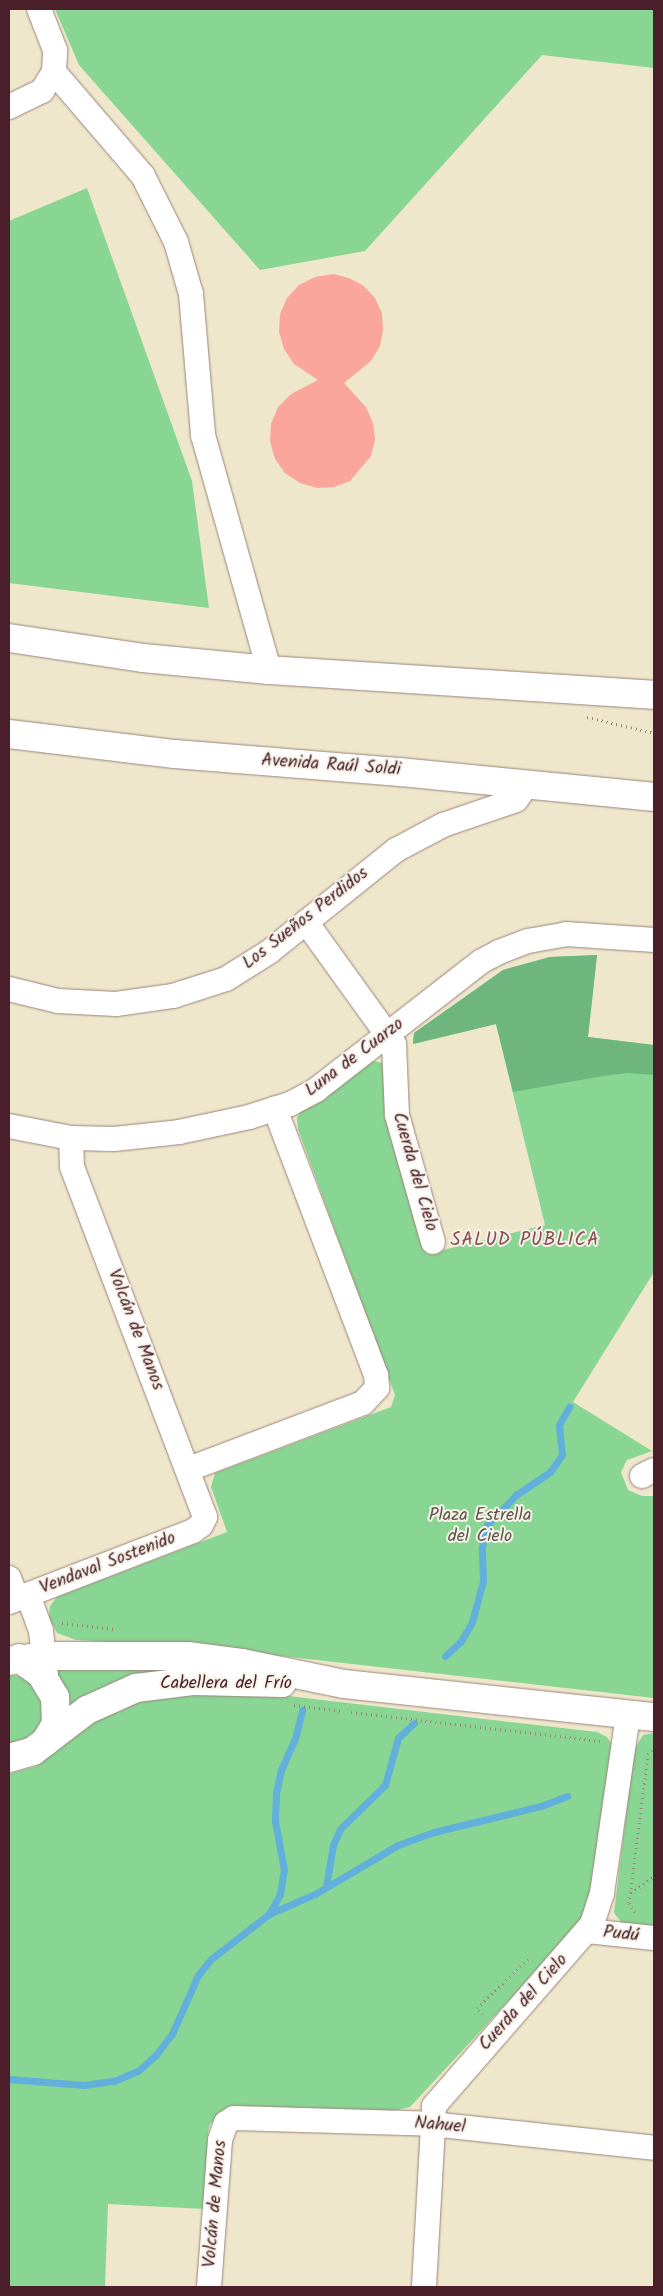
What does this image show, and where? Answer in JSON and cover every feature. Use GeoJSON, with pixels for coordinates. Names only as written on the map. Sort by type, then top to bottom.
{"type":"FeatureCollection","features":[{"type":"Feature","properties":{"kind":"main road"},"geometry":{"type":"LineString","coordinates":[[9,638],[127,656],[269,670],[654,695]]}},
{"type":"Feature","properties":{"kind":"main road","name":"Avenida Raúl Soldi"},"geometry":{"type":"LineString","coordinates":[[9,734],[175,754],[400,772],[526,786],[654,797]]}},
{"type":"Feature","properties":{"kind":"main road","name":"Cabellera del Frío"},"geometry":{"type":"LineString","coordinates":[[25,1661],[188,1656],[242,1663],[344,1684]]}},
{"type":"Feature","properties":{"kind":"main road"},"geometry":{"type":"LineString","coordinates":[[22,1752],[53,1731],[57,1712],[55,1697],[25,1661]]}},
{"type":"Feature","properties":{"kind":"main road","name":"Cabellera del Frío"},"geometry":{"type":"LineString","coordinates":[[22,1752],[98,1704],[150,1685],[193,1681],[344,1684],[641,1716]]}},
{"type":"Feature","properties":{"kind":"street"},"geometry":{"type":"LineString","coordinates":[[9,107],[42,91],[54,72],[55,50],[39,9]]}},
{"type":"Feature","properties":{"kind":"street"},"geometry":{"type":"LineString","coordinates":[[54,72],[143,176],[176,242],[190,294],[203,435],[269,670]]}},
{"type":"Feature","properties":{"kind":"street","name":"Los Sueños Perdidos"},"geometry":{"type":"LineString","coordinates":[[9,989],[77,1003],[116,1004],[173,996],[208,986],[242,971],[396,850],[443,825],[516,800],[526,786]]}},
{"type":"Feature","properties":{"kind":"street","name":"Cuerda del Cielo"},"geometry":{"type":"LineString","coordinates":[[306,922],[388,1034],[396,1055],[396,1115],[434,1242]]}},
{"type":"Feature","properties":{"kind":"street","name":"Luna de Cuarzo"},"geometry":{"type":"LineString","coordinates":[[9,1126],[71,1138],[114,1139],[163,1134],[275,1109],[316,1090],[482,961],[518,945],[576,933],[654,940]]}},
{"type":"Feature","properties":{"kind":"street"},"geometry":{"type":"LineString","coordinates":[[189,1469],[363,1403],[375,1392],[376,1375],[275,1109]]}},
{"type":"Feature","properties":{"kind":"street","name":"Volcán de Manos"},"geometry":{"type":"LineString","coordinates":[[71,1138],[72,1166],[203,1506],[204,1521]]}},
{"type":"Feature","properties":{"kind":"street","name":"Vendaval Sostenido"},"geometry":{"type":"LineString","coordinates":[[16,1594],[193,1531],[204,1521]]}},
{"type":"Feature","properties":{"kind":"street"},"geometry":{"type":"LineString","coordinates":[[16,1594],[41,1631],[25,1661]]}},
{"type":"Feature","properties":{"kind":"street","name":"Cuerda del Cielo"},"geometry":{"type":"LineString","coordinates":[[424,2287],[431,2124],[439,2099],[587,1932],[601,1903],[641,1716]]}},
{"type":"Feature","properties":{"kind":"street","name":"Pudú"},"geometry":{"type":"LineString","coordinates":[[587,1932],[654,1938]]}},
{"type":"Feature","properties":{"kind":"street","name":"Nahuel"},"geometry":{"type":"LineString","coordinates":[[226,2122],[244,2117],[431,2124],[654,2148]]}},
{"type":"Feature","properties":{"kind":"street","name":"Volcán de Manos"},"geometry":{"type":"LineString","coordinates":[[209,2287],[220,2140],[226,2122]]}},
{"type":"Feature","properties":{"kind":"path"},"geometry":{"type":"LineString","coordinates":[[59,1622],[118,1629]]}},
{"type":"Feature","properties":{"kind":"path"},"geometry":{"type":"LineString","coordinates":[[284,1704],[601,1741]]}},
{"type":"Feature","properties":{"kind":"path"},"geometry":{"type":"LineString","coordinates":[[640,1912],[634,1912],[629,1903],[648,1754],[654,1748]]}},
{"type":"Feature","properties":{"kind":"path"},"geometry":{"type":"LineString","coordinates":[[630,1894],[654,1876]]}},
{"type":"Feature","properties":{"kind":"path"},"geometry":{"type":"LineString","coordinates":[[499,2031],[477,2008],[533,1955]]}},
{"type":"Feature","properties":{"kind":"green space"},"geometry":{"type":"Polygon","coordinates":[[[55,9],[654,9],[654,68],[542,55],[365,251],[260,270],[79,65],[55,9]]]}},
{"type":"Feature","properties":{"kind":"green space"},"geometry":{"type":"Polygon","coordinates":[[[87,188],[192,481],[209,608],[9,583],[9,221],[87,188]]]}},
{"type":"Feature","properties":{"kind":"green space","name":"Plaza Estrella del Cielo"},"geometry":{"type":"Polygon","coordinates":[[[597,955],[588,1037],[654,1045],[654,1272],[573,1402],[652,1451],[627,1460],[621,1472],[628,1490],[642,1496],[654,1496],[654,1698],[200,1647],[76,1640],[57,1633],[49,1617],[50,1606],[57,1597],[227,1532],[211,1487],[215,1473],[391,1407],[395,1395],[298,1129],[297,1118],[301,1111],[373,1061],[384,1063],[390,1128],[427,1254],[545,1225],[496,1024],[413,1044],[414,1033],[503,970],[550,957],[597,955]]]}},
{"type":"Feature","properties":{"kind":"green space"},"geometry":{"type":"Polygon","coordinates":[[[597,955],[588,1037],[654,1045],[654,1075],[627,1073],[513,1092],[496,1024],[413,1044],[414,1033],[503,970],[550,957],[597,955]]]}},
{"type":"Feature","properties":{"kind":"green space"},"geometry":{"type":"Polygon","coordinates":[[[205,1667],[71,1706],[56,1673],[56,1669],[205,1667]]]}},
{"type":"Feature","properties":{"kind":"green space"},"geometry":{"type":"Polygon","coordinates":[[[9,1675],[25,1677],[41,1692],[45,1714],[36,1734],[26,1741],[9,1744],[9,1675]]]}},
{"type":"Feature","properties":{"kind":"green space"},"geometry":{"type":"Polygon","coordinates":[[[236,1690],[597,1732],[607,1737],[613,1746],[589,1907],[577,1927],[410,2107],[389,2112],[222,2112],[210,2124],[208,2132],[204,2209],[108,2204],[105,2287],[9,2287],[9,1774],[37,1766],[73,1732],[144,1698],[236,1690]]]}},
{"type":"Feature","properties":{"kind":"green space"},"geometry":{"type":"Polygon","coordinates":[[[654,1733],[654,1927],[622,1923],[614,1913],[634,1750],[643,1735],[654,1733]]]}},
{"type":"Feature","properties":{"kind":"building"},"geometry":{"type":"Polygon","coordinates":[[[333,274],[349,278],[364,286],[375,298],[382,313],[383,330],[380,346],[371,361],[344,383],[366,407],[373,423],[375,439],[371,456],[350,481],[334,487],[317,488],[300,483],[285,473],[275,459],[270,441],[271,424],[278,407],[291,394],[318,380],[294,364],[284,349],[279,332],[280,314],[287,298],[299,285],[315,277],[333,274]]]}},
{"type":"Feature","properties":{"kind":"waterway"},"geometry":{"type":"LineString","coordinates":[[445,1656],[461,1641],[472,1622],[483,1581],[482,1547],[487,1525],[516,1495],[550,1472],[562,1455],[559,1425],[569,1407]]}},
{"type":"Feature","properties":{"kind":"waterway"},"geometry":{"type":"LineString","coordinates":[[9,2079],[84,2085],[114,2081],[138,2071],[156,2055],[172,2034],[198,1975],[211,1959],[269,1914],[280,1894],[284,1870],[275,1821],[276,1793],[281,1770],[295,1739],[302,1710]]}},
{"type":"Feature","properties":{"kind":"waterway"},"geometry":{"type":"LineString","coordinates":[[326,1887],[333,1845],[340,1829],[385,1785],[398,1738],[414,1723]]}},
{"type":"Feature","properties":{"kind":"waterway"},"geometry":{"type":"LineString","coordinates":[[269,1914],[315,1894],[398,1845],[434,1832],[541,1806],[567,1796]]}},
{"type":"Feature","properties":{"kind":"district","name":"SALUD PÚBLICA"},"geometry":{"type":"Point","coordinates":[525,1241]}}]}
